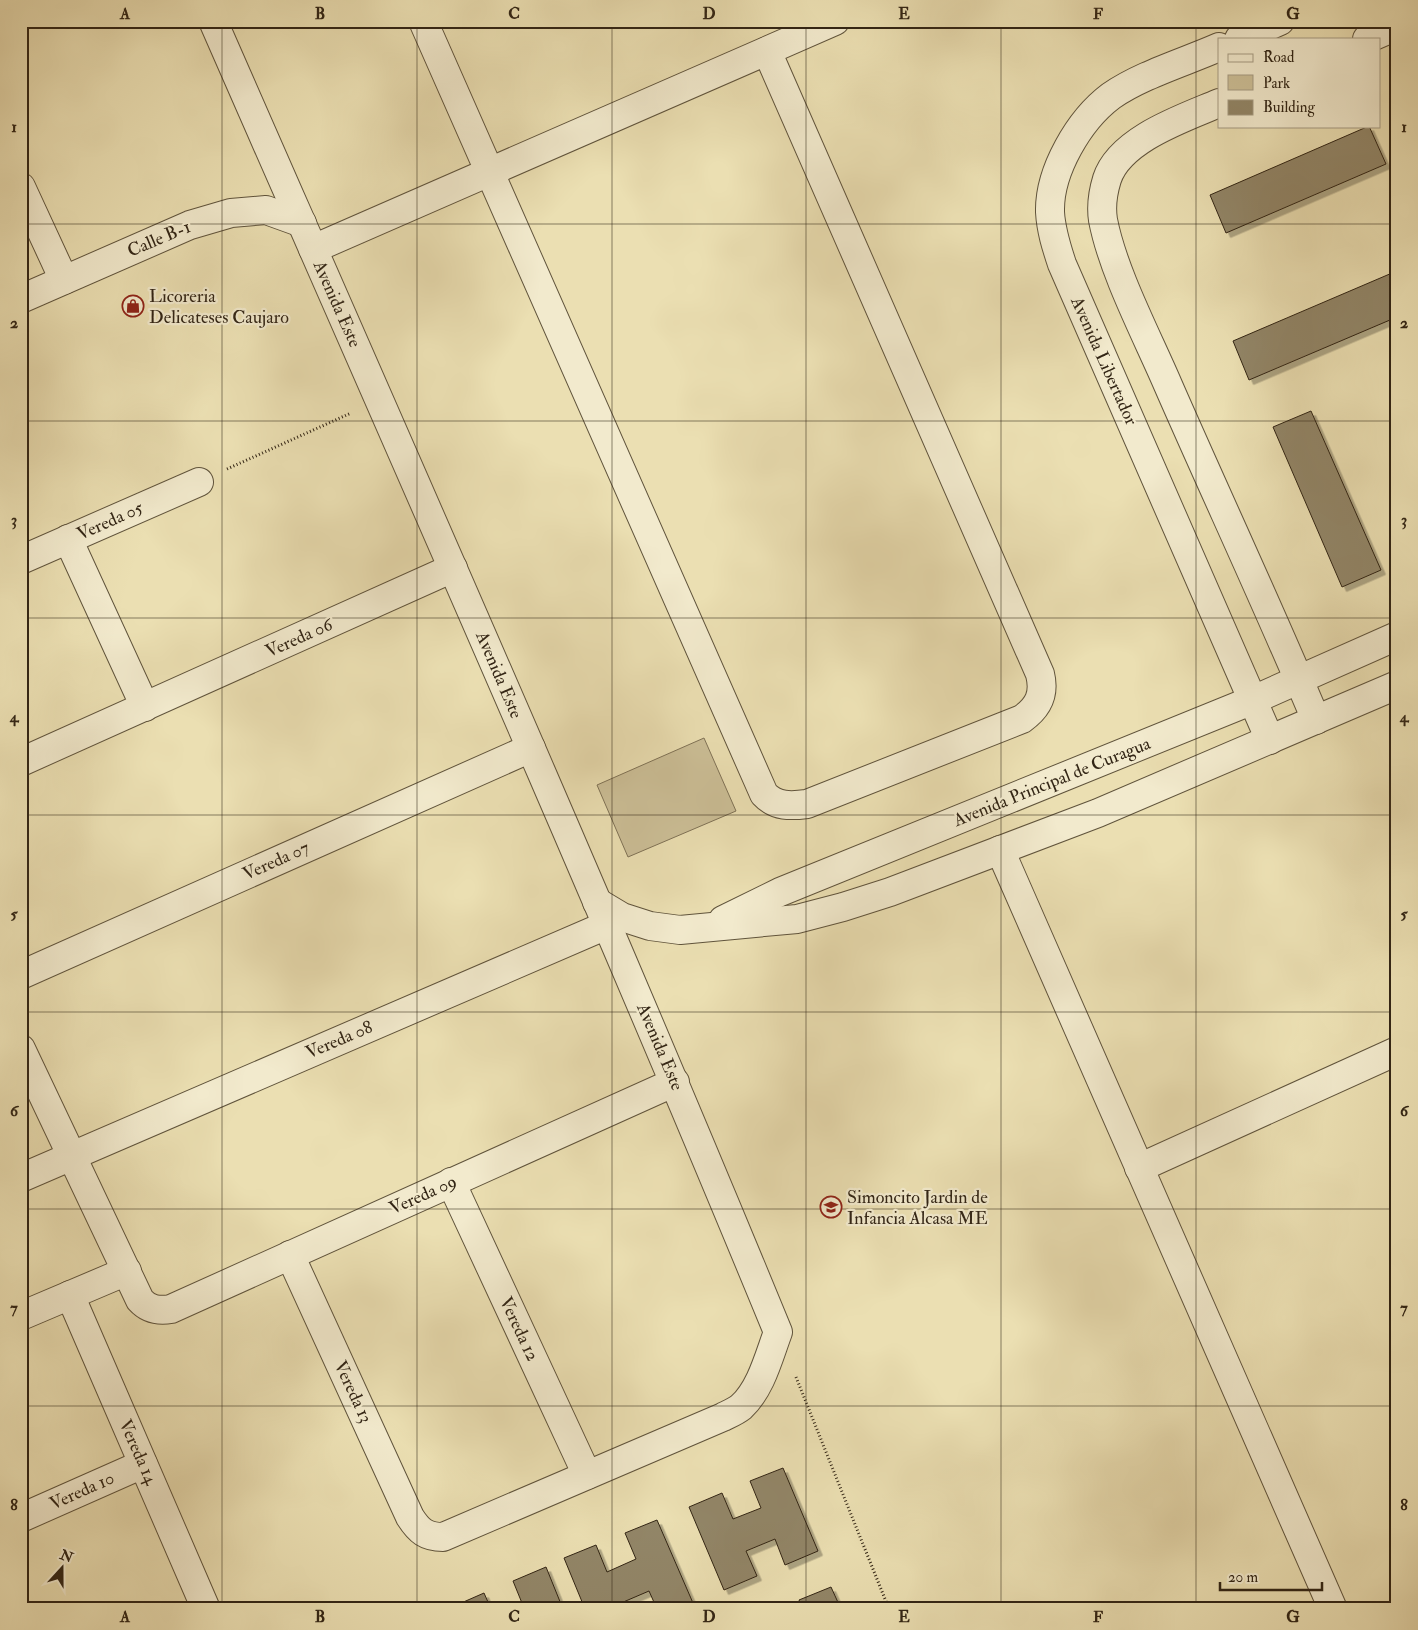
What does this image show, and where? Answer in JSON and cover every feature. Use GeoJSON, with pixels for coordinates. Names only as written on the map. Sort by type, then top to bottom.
{"type":"FeatureCollection","features":[{"type":"Feature","properties":{"kind":"street","name":"Avenida Este"},"geometry":{"type":"LineString","coordinates":[[213,21],[380,400],[675,1082],[778,1332]]}},
{"type":"Feature","properties":{"kind":"street"},"geometry":{"type":"LineString","coordinates":[[423,21],[764,794],[770,800],[791,806],[807,804],[1022,719],[1037,707],[1043,686],[1040,674],[767,51]]}},
{"type":"Feature","properties":{"kind":"street"},"geometry":{"type":"LineString","coordinates":[[313,249],[834,21]]}},
{"type":"Feature","properties":{"kind":"street"},"geometry":{"type":"LineString","coordinates":[[1241,38],[1280,21]]}},
{"type":"Feature","properties":{"kind":"street"},"geometry":{"type":"LineString","coordinates":[[1369,38],[1397,26]]}},
{"type":"Feature","properties":{"kind":"street","name":"Avenida Libertador"},"geometry":{"type":"LineString","coordinates":[[1218,47],[1137,82],[1111,96],[1090,116],[1074,137],[1061,161],[1050,209],[1052,234],[1062,264],[1270,740]]}},
{"type":"Feature","properties":{"kind":"street"},"geometry":{"type":"LineString","coordinates":[[1218,103],[1151,135],[1127,149],[1115,162],[1108,178],[1102,197],[1103,218],[1108,240],[1139,318],[1316,720]]}},
{"type":"Feature","properties":{"kind":"street"},"geometry":{"type":"LineString","coordinates":[[21,187],[64,280]]}},
{"type":"Feature","properties":{"kind":"street","name":"Calle B-1"},"geometry":{"type":"LineString","coordinates":[[21,299],[190,225],[231,213],[266,210],[302,224]]}},
{"type":"Feature","properties":{"kind":"street","name":"Vereda 05"},"geometry":{"type":"LineString","coordinates":[[21,560],[199,482]]}},
{"type":"Feature","properties":{"kind":"street"},"geometry":{"type":"LineString","coordinates":[[68,539],[145,707]]}},
{"type":"Feature","properties":{"kind":"street","name":"Vereda 06"},"geometry":{"type":"LineString","coordinates":[[21,762],[453,568]]}},
{"type":"Feature","properties":{"kind":"street","name":"Avenida Principal de Curagua"},"geometry":{"type":"LineString","coordinates":[[707,927],[780,892],[1253,700],[1397,636]]}},
{"type":"Feature","properties":{"kind":"street","name":"Avenida Principal de Curagua"},"geometry":{"type":"LineString","coordinates":[[602,913],[650,926],[680,930],[797,919],[843,907],[890,892],[1098,813],[1397,685]]}},
{"type":"Feature","properties":{"kind":"street","name":"Vereda 07"},"geometry":{"type":"LineString","coordinates":[[21,974],[531,748]]}},
{"type":"Feature","properties":{"kind":"street"},"geometry":{"type":"LineString","coordinates":[[1000,850],[1333,1609]]}},
{"type":"Feature","properties":{"kind":"street","name":"Vereda 08"},"geometry":{"type":"LineString","coordinates":[[21,1178],[602,913]]}},
{"type":"Feature","properties":{"kind":"street"},"geometry":{"type":"LineString","coordinates":[[21,1049],[70,1156],[127,1271],[21,1316]]}},
{"type":"Feature","properties":{"kind":"street"},"geometry":{"type":"LineString","coordinates":[[1139,1168],[1397,1051]]}},
{"type":"Feature","properties":{"kind":"street","name":"Vereda 09"},"geometry":{"type":"LineString","coordinates":[[127,1271],[145,1306],[160,1310],[172,1308],[675,1082]]}},
{"type":"Feature","properties":{"kind":"street","name":"Vereda 12"},"geometry":{"type":"LineString","coordinates":[[451,1182],[587,1475]]}},
{"type":"Feature","properties":{"kind":"street","name":"Vereda 13"},"geometry":{"type":"LineString","coordinates":[[290,1255],[410,1517],[418,1529],[426,1535],[443,1537],[587,1475]]}},
{"type":"Feature","properties":{"kind":"street","name":"Vereda 14"},"geometry":{"type":"LineString","coordinates":[[70,1296],[206,1609]]}},
{"type":"Feature","properties":{"kind":"street"},"geometry":{"type":"LineString","coordinates":[[587,1475],[709,1424],[741,1407],[762,1373],[778,1332]]}},
{"type":"Feature","properties":{"kind":"street","name":"Vereda 10"},"geometry":{"type":"LineString","coordinates":[[21,1518],[143,1464]]}},
{"type":"Feature","properties":{"kind":"path"},"geometry":{"type":"LineString","coordinates":[[199,482],[380,400]]}},
{"type":"Feature","properties":{"kind":"path"},"geometry":{"type":"LineString","coordinates":[[778,1332],[889,1609]]}},
{"type":"Feature","properties":{"kind":"green space"},"geometry":{"type":"Polygon","coordinates":[[[704,738],[736,811],[628,857],[597,785],[704,738]]]}},
{"type":"Feature","properties":{"kind":"building"},"geometry":{"type":"Polygon","coordinates":[[[1364,128],[1370,128],[1386,164],[1226,233],[1210,195],[1364,128]]]}},
{"type":"Feature","properties":{"kind":"building"},"geometry":{"type":"Polygon","coordinates":[[[1392,273],[1397,283],[1397,317],[1249,380],[1233,341],[1392,273]]]}},
{"type":"Feature","properties":{"kind":"building"},"geometry":{"type":"Polygon","coordinates":[[[1311,411],[1381,570],[1342,587],[1273,427],[1311,411]]]}},
{"type":"Feature","properties":{"kind":"building"},"geometry":{"type":"Polygon","coordinates":[[[783,1468],[818,1551],[785,1565],[775,1539],[746,1551],[757,1576],[724,1590],[689,1507],[722,1493],[733,1519],[761,1508],[750,1481],[783,1468]]]}},
{"type":"Feature","properties":{"kind":"building"},"geometry":{"type":"Polygon","coordinates":[[[657,1520],[693,1603],[679,1609],[657,1609],[649,1591],[621,1603],[623,1609],[585,1609],[564,1558],[596,1545],[607,1572],[636,1559],[625,1533],[657,1520]]]}},
{"type":"Feature","properties":{"kind":"building"},"geometry":{"type":"Polygon","coordinates":[[[546,1567],[563,1609],[521,1609],[524,1608],[513,1581],[546,1567]]]}},
{"type":"Feature","properties":{"kind":"building"},"geometry":{"type":"Polygon","coordinates":[[[831,1587],[841,1609],[802,1609],[799,1600],[831,1587]]]}},
{"type":"Feature","properties":{"kind":"building"},"geometry":{"type":"Polygon","coordinates":[[[484,1593],[491,1609],[453,1609],[452,1607],[484,1593]]]}},
{"type":"Feature","properties":{"kind":"place","name":"Licoreria Delicateses Caujaro"},"geometry":{"type":"Point","coordinates":[133,306]}},
{"type":"Feature","properties":{"kind":"place","name":"Simoncito Jardin de Infancia Alcasa ME"},"geometry":{"type":"Point","coordinates":[831,1207]}}]}
